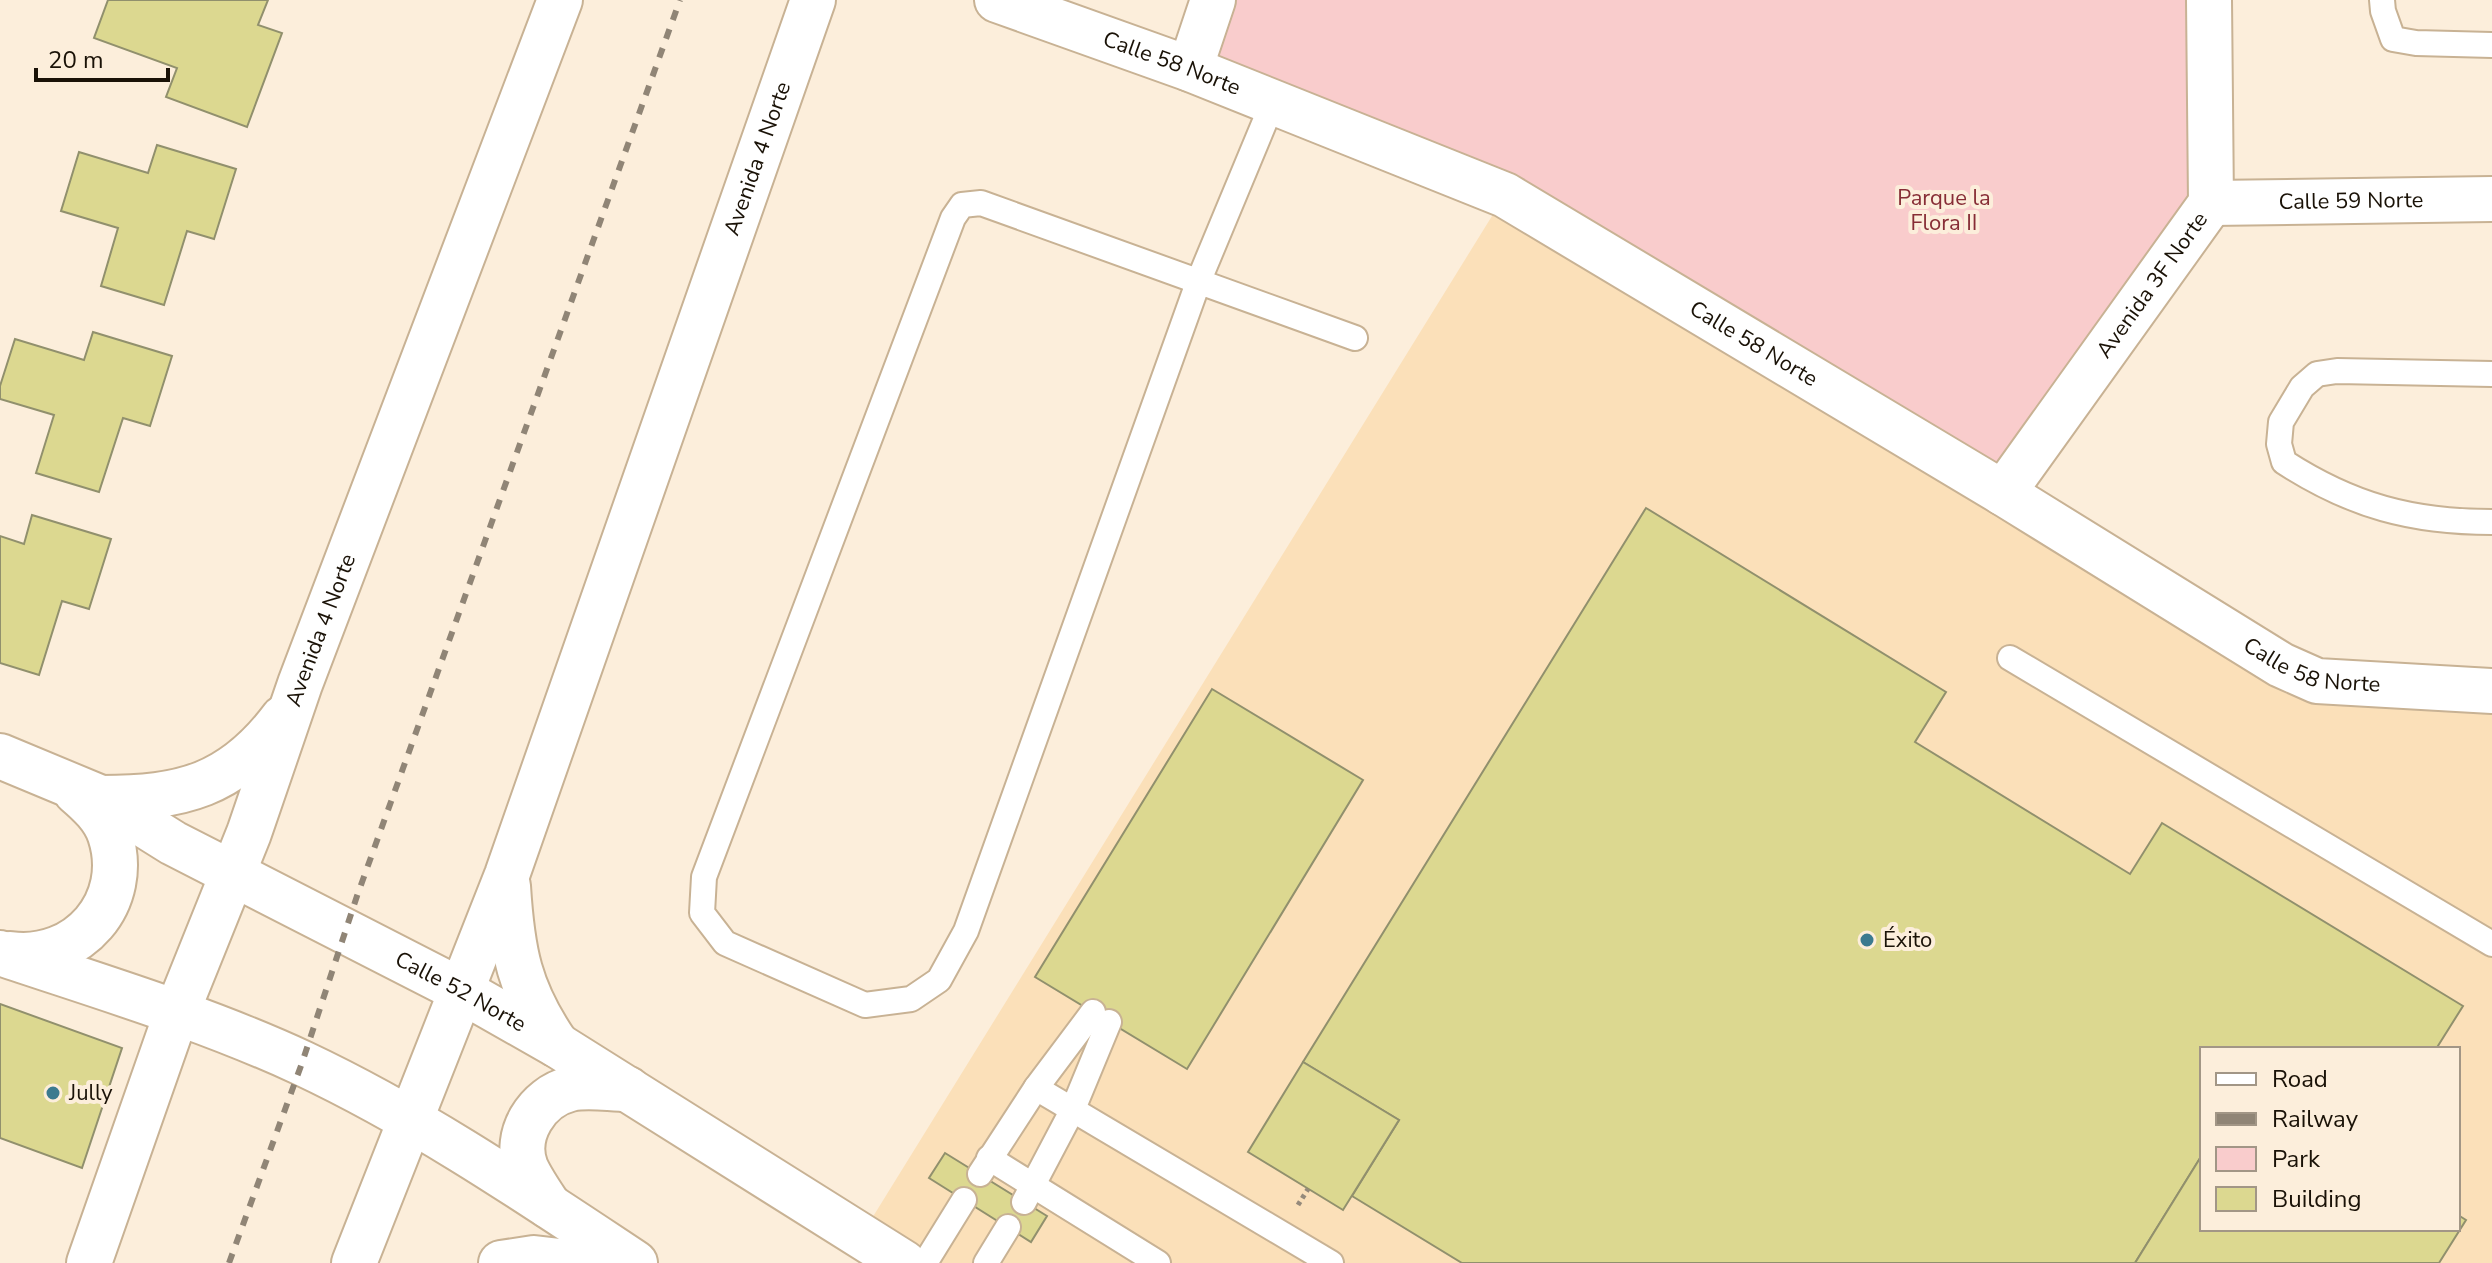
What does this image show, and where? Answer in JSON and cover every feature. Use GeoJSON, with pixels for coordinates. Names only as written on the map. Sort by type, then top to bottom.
{"type":"FeatureCollection","features":[{"type":"Feature","properties":{"kind":"main road","name":"Avenida 4 Norte"},"geometry":{"type":"LineString","coordinates":[[89,1263],[177,1012],[249,833],[300,684],[560,0]]}},
{"type":"Feature","properties":{"kind":"main road","name":"Avenida 4 Norte"},"geometry":{"type":"LineString","coordinates":[[354,1263],[507,875],[813,0]]}},
{"type":"Feature","properties":{"kind":"main road","name":"Calle 58 Norte"},"geometry":{"type":"LineString","coordinates":[[997,0],[1190,69],[1505,195],[2003,493],[2281,665],[2317,681],[2492,691]]}},
{"type":"Feature","properties":{"kind":"main road"},"geometry":{"type":"LineString","coordinates":[[1190,69],[1213,0]]}},
{"type":"Feature","properties":{"kind":"main road","name":"Avenida 3F Norte"},"geometry":{"type":"LineString","coordinates":[[2003,493],[2211,203],[2209,0]]}},
{"type":"Feature","properties":{"kind":"main road","name":"Calle 59 Norte"},"geometry":{"type":"LineString","coordinates":[[2211,203],[2492,199]]}},
{"type":"Feature","properties":{"kind":"main road"},"geometry":{"type":"LineString","coordinates":[[86,792],[149,798],[189,790],[225,774],[256,750],[282,720],[300,684]]}},
{"type":"Feature","properties":{"kind":"main road","name":"Calle 52 Norte"},"geometry":{"type":"LineString","coordinates":[[0,756],[86,792],[173,843],[460,990],[557,1045],[609,1089],[904,1263]]}},
{"type":"Feature","properties":{"kind":"main road"},"geometry":{"type":"LineString","coordinates":[[0,953],[27,956],[55,951],[80,937],[100,917],[112,890],[115,863],[110,834],[86,792]]}},
{"type":"Feature","properties":{"kind":"main road"},"geometry":{"type":"LineString","coordinates":[[507,875],[511,934],[520,973],[531,1004],[557,1045]]}},
{"type":"Feature","properties":{"kind":"main road"},"geometry":{"type":"LineString","coordinates":[[0,953],[177,1012],[302,1063],[541,1194],[635,1263]]}},
{"type":"Feature","properties":{"kind":"main road"},"geometry":{"type":"LineString","coordinates":[[541,1194],[525,1165],[523,1145],[527,1126],[537,1109],[552,1096],[571,1089],[609,1089]]}},
{"type":"Feature","properties":{"kind":"main road"},"geometry":{"type":"LineString","coordinates":[[501,1263],[534,1258],[577,1263]]}},
{"type":"Feature","properties":{"kind":"lane"},"geometry":{"type":"LineString","coordinates":[[2382,0],[2393,39],[2416,43],[2492,45]]}},
{"type":"Feature","properties":{"kind":"lane"},"geometry":{"type":"LineString","coordinates":[[1273,102],[1199,280],[966,931],[939,980],[911,999],[865,1005],[725,943],[702,913],[704,877],[953,218],[962,205],[981,203],[1199,280],[1355,338]]}},
{"type":"Feature","properties":{"kind":"lane"},"geometry":{"type":"LineString","coordinates":[[2492,374],[2337,371],[2317,374],[2302,387],[2281,422],[2279,444],[2284,462],[2310,479],[2376,509],[2416,517],[2492,522]]}},
{"type":"Feature","properties":{"kind":"lane"},"geometry":{"type":"LineString","coordinates":[[2010,658],[2492,944]]}},
{"type":"Feature","properties":{"kind":"lane"},"geometry":{"type":"LineString","coordinates":[[1030,1194],[1073,1109],[1101,1017],[1036,1088],[984,1166],[1030,1194],[1158,1263]]}},
{"type":"Feature","properties":{"kind":"lane"},"geometry":{"type":"LineString","coordinates":[[1036,1088],[1331,1263]]}},
{"type":"Feature","properties":{"kind":"lane"},"geometry":{"type":"LineString","coordinates":[[925,1263],[964,1200]]}},
{"type":"Feature","properties":{"kind":"lane"},"geometry":{"type":"LineString","coordinates":[[986,1263],[1008,1227]]}},
{"type":"Feature","properties":{"kind":"shaded area"},"geometry":{"type":"Polygon","coordinates":[[[1505,195],[2281,665],[2492,691],[2492,1263],[904,1263],[861,1236],[1505,195]]]}},
{"type":"Feature","properties":{"kind":"green space","name":"Parque la Flora II"},"geometry":{"type":"Polygon","coordinates":[[[1213,0],[2209,0],[2211,203],[2003,493],[1505,195],[1190,69],[1213,0]]]}},
{"type":"Feature","properties":{"kind":"building"},"geometry":{"type":"Polygon","coordinates":[[[108,0],[268,0],[258,25],[282,33],[247,127],[166,97],[177,68],[94,38],[108,0]]]}},
{"type":"Feature","properties":{"kind":"building"},"geometry":{"type":"Polygon","coordinates":[[[157,145],[236,169],[214,239],[187,231],[164,305],[101,286],[118,228],[61,211],[79,152],[148,173],[157,145]]]}},
{"type":"Feature","properties":{"kind":"building"},"geometry":{"type":"Polygon","coordinates":[[[93,332],[172,356],[150,426],[123,418],[99,492],[36,473],[54,415],[0,399],[0,386],[15,339],[84,360],[93,332]]]}},
{"type":"Feature","properties":{"kind":"building","name":"Éxito"},"geometry":{"type":"Polygon","coordinates":[[[1646,508],[1946,692],[1915,742],[2130,874],[2162,823],[2463,1006],[2437,1047],[2200,1047],[2200,1158],[2135,1263],[1462,1263],[1352,1196],[1399,1120],[1303,1062],[1646,508]]]}},
{"type":"Feature","properties":{"kind":"building"},"geometry":{"type":"Polygon","coordinates":[[[32,515],[111,539],[89,609],[62,601],[39,675],[0,663],[0,536],[24,544],[32,515]]]}},
{"type":"Feature","properties":{"kind":"building"},"geometry":{"type":"Polygon","coordinates":[[[1212,689],[1363,780],[1187,1069],[1035,977],[1212,689]]]}},
{"type":"Feature","properties":{"kind":"building","name":"Jully"},"geometry":{"type":"Polygon","coordinates":[[[0,1004],[122,1048],[82,1168],[0,1138],[0,1004]]]}},
{"type":"Feature","properties":{"kind":"building"},"geometry":{"type":"Polygon","coordinates":[[[1303,1062],[1399,1120],[1343,1210],[1248,1152],[1303,1062]]]}},
{"type":"Feature","properties":{"kind":"building"},"geometry":{"type":"Polygon","coordinates":[[[945,1153],[1047,1216],[1031,1242],[929,1178],[945,1153]]]}},
{"type":"Feature","properties":{"kind":"building"},"geometry":{"type":"Polygon","coordinates":[[[2200,1158],[2200,1231],[2459,1231],[2439,1263],[2135,1263],[2200,1158]]]}},
{"type":"Feature","properties":{"kind":"railway"},"geometry":{"type":"LineString","coordinates":[[229,1263],[302,1063],[357,896],[680,0]]}},
{"type":"Feature","properties":{"kind":"place","name":"Éxito"},"geometry":{"type":"Point","coordinates":[1867,940]}},
{"type":"Feature","properties":{"kind":"place","name":"Jully"},"geometry":{"type":"Point","coordinates":[53,1093]}}]}
